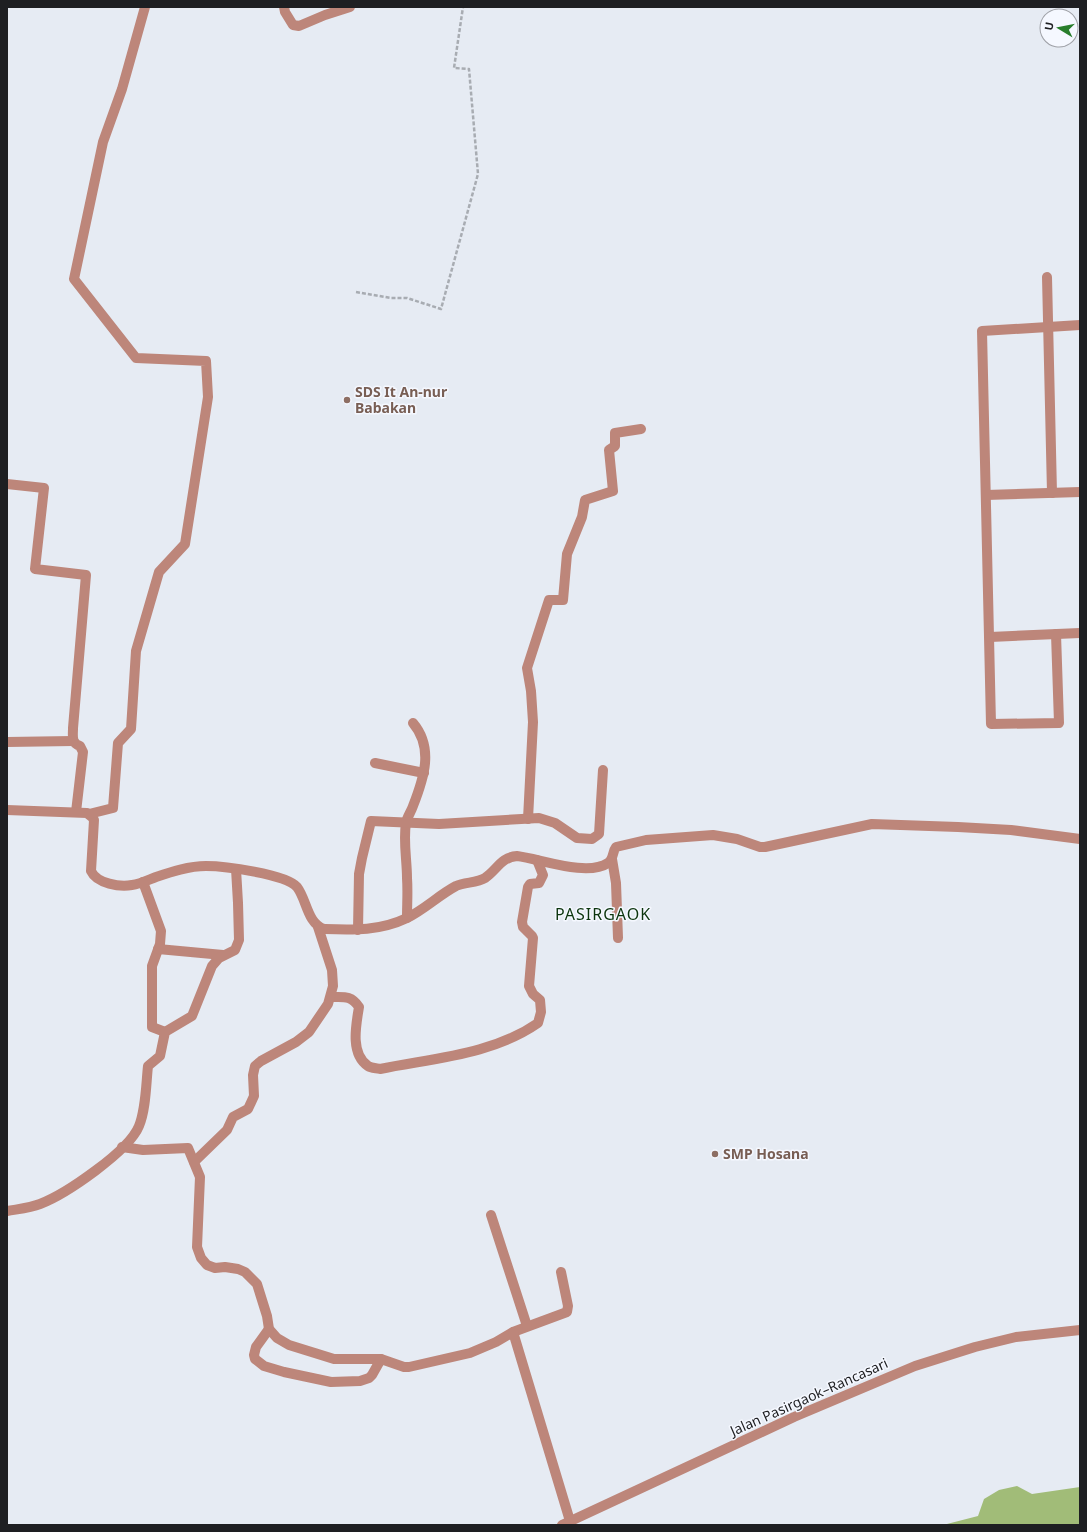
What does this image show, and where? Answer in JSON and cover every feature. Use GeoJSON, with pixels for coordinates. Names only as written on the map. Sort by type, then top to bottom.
{"type":"FeatureCollection","features":[{"type":"Feature","properties":{"kind":"street"},"geometry":{"type":"LineString","coordinates":[[7,810],[76,812],[89,814],[113,808],[118,743],[131,729],[136,651],[159,572],[185,544],[208,397],[206,360],[136,358],[74,279],[103,142],[122,89],[145,7]]}},
{"type":"Feature","properties":{"kind":"street"},"geometry":{"type":"LineString","coordinates":[[284,7],[287,16],[294,25],[299,26],[325,15],[350,7]]}},
{"type":"Feature","properties":{"kind":"street"},"geometry":{"type":"LineString","coordinates":[[1047,278],[1052,493]]}},
{"type":"Feature","properties":{"kind":"street"},"geometry":{"type":"LineString","coordinates":[[1056,634],[1059,723],[991,724],[982,331],[1080,325]]}},
{"type":"Feature","properties":{"kind":"street"},"geometry":{"type":"LineString","coordinates":[[528,819],[533,722],[526,668],[530,654],[549,600],[563,600],[566,554],[582,517],[585,500],[612,491],[609,450],[615,446],[615,433],[641,430]]}},
{"type":"Feature","properties":{"kind":"street"},"geometry":{"type":"LineString","coordinates":[[7,484],[44,488],[35,569],[86,575],[73,728],[74,742]]}},
{"type":"Feature","properties":{"kind":"street"},"geometry":{"type":"LineString","coordinates":[[986,495],[1080,492]]}},
{"type":"Feature","properties":{"kind":"street"},"geometry":{"type":"LineString","coordinates":[[990,637],[1080,633]]}},
{"type":"Feature","properties":{"kind":"street"},"geometry":{"type":"LineString","coordinates":[[407,918],[408,879],[405,841],[406,822],[413,807],[424,773],[426,750],[422,734],[413,723]]}},
{"type":"Feature","properties":{"kind":"street"},"geometry":{"type":"LineString","coordinates":[[7,742],[74,742],[80,746],[83,752],[76,812]]}},
{"type":"Feature","properties":{"kind":"street"},"geometry":{"type":"LineString","coordinates":[[375,763],[424,773]]}},
{"type":"Feature","properties":{"kind":"street"},"geometry":{"type":"LineString","coordinates":[[358,930],[359,874],[370,822],[439,824],[539,818],[555,823],[577,838],[592,839],[599,834],[603,770]]}},
{"type":"Feature","properties":{"kind":"street"},"geometry":{"type":"LineString","coordinates":[[89,814],[94,820],[91,872],[100,880],[123,885],[131,885],[192,867],[209,866],[254,872],[280,878],[294,885],[299,890],[307,910],[318,927],[332,970],[333,986],[331,997],[309,1032],[296,1042],[261,1061],[255,1066],[253,1075],[254,1096],[248,1109],[233,1117],[227,1130],[194,1162]]}},
{"type":"Feature","properties":{"kind":"street"},"geometry":{"type":"LineString","coordinates":[[618,938],[616,883],[612,859],[614,849],[616,847],[646,840],[718,836],[737,839],[760,847],[765,847],[872,824],[1011,830],[1080,839]]}},
{"type":"Feature","properties":{"kind":"street"},"geometry":{"type":"LineString","coordinates":[[318,927],[324,930],[358,930],[384,927],[407,918],[455,887],[486,878],[505,859],[517,856],[562,866],[582,868],[600,866],[612,859]]}},
{"type":"Feature","properties":{"kind":"street"},"geometry":{"type":"LineString","coordinates":[[331,997],[345,997],[354,1000],[359,1007],[356,1027],[357,1050],[362,1060],[369,1067],[380,1069],[464,1055],[524,1033],[538,1023],[541,1012],[540,1000],[533,994],[529,986],[533,938],[525,930],[522,922],[528,888],[530,884],[539,883],[543,875],[537,860]]}},
{"type":"Feature","properties":{"kind":"street"},"geometry":{"type":"LineString","coordinates":[[7,1211],[38,1205],[52,1199],[82,1181],[135,1134],[139,1127],[143,1112],[148,1066],[160,1056],[165,1032],[192,1016],[212,966],[223,955],[235,950],[239,940],[236,869]]}},
{"type":"Feature","properties":{"kind":"street"},"geometry":{"type":"LineString","coordinates":[[143,882],[160,931],[158,949],[152,966],[152,1027],[165,1032]]}},
{"type":"Feature","properties":{"kind":"street"},"geometry":{"type":"LineString","coordinates":[[158,949],[223,955]]}},
{"type":"Feature","properties":{"kind":"street"},"geometry":{"type":"LineString","coordinates":[[122,1147],[143,1150],[188,1148],[200,1177],[197,1247],[201,1258],[207,1265],[215,1268],[225,1266],[245,1272],[257,1284],[267,1316],[269,1329],[276,1338],[289,1345],[334,1359],[381,1359],[404,1367],[414,1367],[470,1353],[527,1326],[567,1312],[568,1306],[561,1272]]}},
{"type":"Feature","properties":{"kind":"street"},"geometry":{"type":"LineString","coordinates":[[491,1215],[527,1326]]}},
{"type":"Feature","properties":{"kind":"street"},"geometry":{"type":"LineString","coordinates":[[269,1329],[256,1347],[254,1355],[255,1359],[264,1366],[284,1372],[331,1382],[360,1381],[369,1378],[372,1375],[381,1359]]}},
{"type":"Feature","properties":{"kind":"street","name":"Jalan Pasirgaok–Rancasari"},"geometry":{"type":"LineString","coordinates":[[566,1523],[794,1417],[915,1366],[975,1347],[1016,1337],[1080,1330]]}},
{"type":"Feature","properties":{"kind":"street"},"geometry":{"type":"LineString","coordinates":[[513,1332],[566,1523]]}},
{"type":"Feature","properties":{"kind":"path"},"geometry":{"type":"LineString","coordinates":[[356,292],[391,298],[407,298],[441,309],[478,174],[470,69],[454,68],[463,7]]}},
{"type":"Feature","properties":{"kind":"green space"},"geometry":{"type":"Polygon","coordinates":[[[1017,1486],[1032,1494],[1080,1487],[1080,1525],[943,1525],[978,1516],[984,1499],[999,1490],[1017,1486]]]}},
{"type":"Feature","properties":{"kind":"place","name":"SDS It An-nur Babakan"},"geometry":{"type":"Point","coordinates":[347,400]}},
{"type":"Feature","properties":{"kind":"place","name":"SMP Hosana"},"geometry":{"type":"Point","coordinates":[715,1154]}},
{"type":"Feature","properties":{"kind":"district","name":"PASIRGAOK"},"geometry":{"type":"Point","coordinates":[603,914]}}]}
